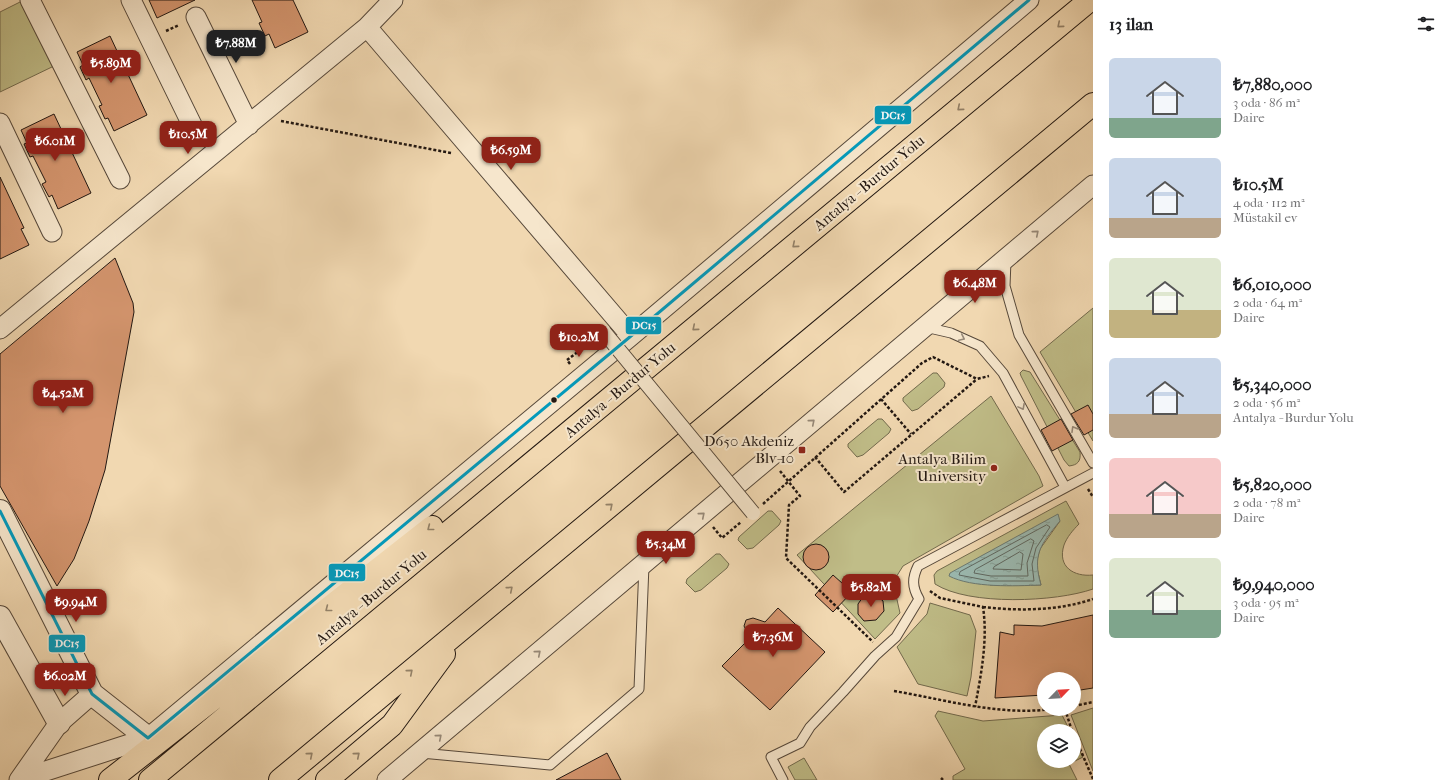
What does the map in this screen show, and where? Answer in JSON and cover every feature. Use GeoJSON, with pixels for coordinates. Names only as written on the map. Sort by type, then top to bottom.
{"type":"FeatureCollection","features":[{"type":"Feature","properties":{"kind":"highway","name":"Antalya - Burdur Yolu"},"geometry":{"type":"LineString","coordinates":[[150,780],[1090,0]]}},
{"type":"Feature","properties":{"kind":"highway"},"geometry":{"type":"LineString","coordinates":[[280,780],[1093,104]]}},
{"type":"Feature","properties":{"kind":"highway"},"geometry":{"type":"LineString","coordinates":[[110,780],[517,460],[588,417]]}},
{"type":"Feature","properties":{"kind":"highway"},"geometry":{"type":"LineString","coordinates":[[327,780],[392,725],[463,628]]}},
{"type":"Feature","properties":{"kind":"street"},"geometry":{"type":"LineString","coordinates":[[30,0],[120,179]]}},
{"type":"Feature","properties":{"kind":"street"},"geometry":{"type":"LineString","coordinates":[[131,0],[194,131]]}},
{"type":"Feature","properties":{"kind":"street"},"geometry":{"type":"LineString","coordinates":[[0,329],[367,27],[393,0]]}},
{"type":"Feature","properties":{"kind":"street"},"geometry":{"type":"LineString","coordinates":[[20,779],[148,738],[631,336],[1029,0]]}},
{"type":"Feature","properties":{"kind":"street"},"geometry":{"type":"LineString","coordinates":[[196,17],[253,121]]}},
{"type":"Feature","properties":{"kind":"street"},"geometry":{"type":"LineString","coordinates":[[367,27],[631,336]]}},
{"type":"Feature","properties":{"kind":"street"},"geometry":{"type":"LineString","coordinates":[[0,123],[52,232]]}},
{"type":"Feature","properties":{"kind":"street"},"geometry":{"type":"LineString","coordinates":[[387,780],[1093,185]]}},
{"type":"Feature","properties":{"kind":"street"},"geometry":{"type":"LineString","coordinates":[[604,332],[753,513]]}},
{"type":"Feature","properties":{"kind":"street"},"geometry":{"type":"LineString","coordinates":[[0,510],[92,694],[148,738]]}},
{"type":"Feature","properties":{"kind":"street"},"geometry":{"type":"LineString","coordinates":[[0,617],[59,723]]}},
{"type":"Feature","properties":{"kind":"street"},"geometry":{"type":"LineString","coordinates":[[20,779],[59,723],[92,694]]}},
{"type":"Feature","properties":{"kind":"lane"},"geometry":{"type":"LineString","coordinates":[[1006,258],[1005,286],[1020,335],[1093,463]]}},
{"type":"Feature","properties":{"kind":"lane"},"geometry":{"type":"LineString","coordinates":[[925,327],[951,333],[980,346],[1003,373],[1065,487]]}},
{"type":"Feature","properties":{"kind":"lane"},"geometry":{"type":"LineString","coordinates":[[783,780],[771,758],[800,743],[810,728],[852,681],[896,637],[919,599],[914,590],[913,575],[918,566],[1093,473]]}},
{"type":"Feature","properties":{"kind":"lane"},"geometry":{"type":"LineString","coordinates":[[420,753],[550,765],[639,689],[644,564]]}},
{"type":"Feature","properties":{"kind":"path"},"geometry":{"type":"LineString","coordinates":[[150,38],[196,17]]}},
{"type":"Feature","properties":{"kind":"path"},"geometry":{"type":"LineString","coordinates":[[253,121],[479,158]]}},
{"type":"Feature","properties":{"kind":"path"},"geometry":{"type":"LineString","coordinates":[[567,360],[604,332]]}},
{"type":"Feature","properties":{"kind":"path"},"geometry":{"type":"LineString","coordinates":[[722,538],[753,513],[922,363],[933,358],[977,379]]}},
{"type":"Feature","properties":{"kind":"path"},"geometry":{"type":"LineString","coordinates":[[815,457],[844,492],[977,379],[1003,373]]}},
{"type":"Feature","properties":{"kind":"path"},"geometry":{"type":"LineString","coordinates":[[880,400],[911,434]]}},
{"type":"Feature","properties":{"kind":"path"},"geometry":{"type":"LineString","coordinates":[[788,481],[800,496],[789,505],[786,558],[872,642]]}},
{"type":"Feature","properties":{"kind":"path"},"geometry":{"type":"LineString","coordinates":[[913,575],[923,587],[940,598],[983,607],[1011,610],[1042,609],[1093,599]]}},
{"type":"Feature","properties":{"kind":"path"},"geometry":{"type":"LineString","coordinates":[[975,707],[981,678],[985,630],[983,607]]}},
{"type":"Feature","properties":{"kind":"path"},"geometry":{"type":"LineString","coordinates":[[894,691],[975,707],[999,710],[1037,709]]}},
{"type":"Feature","properties":{"kind":"path"},"geometry":{"type":"LineString","coordinates":[[1081,705],[1093,702]]}},
{"type":"Feature","properties":{"kind":"path"},"geometry":{"type":"LineString","coordinates":[[1081,751],[1093,779]]}},
{"type":"Feature","properties":{"kind":"shaded area"},"geometry":{"type":"Polygon","coordinates":[[[22,1],[54,66],[0,92],[0,12],[22,1]]]}},
{"type":"Feature","properties":{"kind":"shaded area"},"geometry":{"type":"Polygon","coordinates":[[[1093,308],[1093,441],[1040,352],[1093,308]]]}},
{"type":"Feature","properties":{"kind":"shaded area"},"geometry":{"type":"Polygon","coordinates":[[[1023,370],[1030,372],[1080,452],[1080,458],[1075,465],[1069,466],[1064,460],[1021,376],[1020,373],[1023,370]]]}},
{"type":"Feature","properties":{"kind":"shaded area"},"geometry":{"type":"Polygon","coordinates":[[[933,373],[937,373],[945,383],[944,387],[918,409],[912,411],[903,401],[903,398],[933,373]]]}},
{"type":"Feature","properties":{"kind":"shaded area"},"geometry":{"type":"Polygon","coordinates":[[[991,396],[1039,476],[1043,486],[903,566],[893,582],[900,613],[875,639],[797,555],[991,396]]]}},
{"type":"Feature","properties":{"kind":"shaded area"},"geometry":{"type":"Polygon","coordinates":[[[878,419],[882,419],[891,429],[889,433],[863,455],[857,457],[848,447],[848,444],[878,419]]]}},
{"type":"Feature","properties":{"kind":"shaded area"},"geometry":{"type":"Polygon","coordinates":[[[1066,501],[1079,524],[1065,542],[1062,553],[1063,559],[1065,565],[1074,572],[1093,575],[1093,589],[1057,597],[1013,600],[990,599],[950,591],[935,584],[934,575],[937,571],[1066,501]],[[1060,521],[990,585],[1041,585],[1036,564],[1040,549],[1060,521]]]}},
{"type":"Feature","properties":{"kind":"shaded area"},"geometry":{"type":"Polygon","coordinates":[[[768,511],[772,511],[781,521],[779,525],[753,548],[747,549],[738,540],[739,537],[768,511]]]}},
{"type":"Feature","properties":{"kind":"shaded area"},"geometry":{"type":"Polygon","coordinates":[[[716,554],[720,554],[729,564],[727,568],[701,590],[695,592],[686,583],[687,579],[716,554]]]}},
{"type":"Feature","properties":{"kind":"shaded area"},"geometry":{"type":"Polygon","coordinates":[[[930,603],[970,615],[976,631],[971,677],[967,696],[918,684],[897,647],[927,614],[930,603]]]}},
{"type":"Feature","properties":{"kind":"shaded area"},"geometry":{"type":"Polygon","coordinates":[[[1093,708],[1093,771],[1081,740],[1081,724],[1075,724],[1071,716],[1081,716],[1081,712],[1093,708]]]}},
{"type":"Feature","properties":{"kind":"shaded area"},"geometry":{"type":"Polygon","coordinates":[[[938,711],[983,721],[1062,716],[1066,724],[1037,724],[1037,768],[1071,768],[1077,780],[953,780],[953,776],[965,769],[935,716],[938,711]]]}},
{"type":"Feature","properties":{"kind":"shaded area"},"geometry":{"type":"Polygon","coordinates":[[[804,758],[817,780],[795,780],[788,767],[804,758]]]}},
{"type":"Feature","properties":{"kind":"water"},"geometry":{"type":"Polygon","coordinates":[[[1058,514],[1060,521],[1043,543],[1038,557],[1038,574],[1041,585],[1007,586],[969,583],[949,576],[950,573],[1058,514]]]}},
{"type":"Feature","properties":{"kind":"building"},"geometry":{"type":"Polygon","coordinates":[[[149,0],[195,0],[157,18],[149,0]]]}},
{"type":"Feature","properties":{"kind":"building"},"geometry":{"type":"Polygon","coordinates":[[[252,0],[293,0],[308,32],[275,48],[269,34],[265,36],[259,23],[262,22],[252,0]]]}},
{"type":"Feature","properties":{"kind":"building"},"geometry":{"type":"Polygon","coordinates":[[[110,36],[147,115],[114,131],[108,118],[105,119],[99,106],[102,105],[89,78],[86,80],[80,67],[83,65],[77,52],[110,36]]]}},
{"type":"Feature","properties":{"kind":"building"},"geometry":{"type":"Polygon","coordinates":[[[54,114],[91,193],[58,209],[52,195],[49,197],[42,184],[46,182],[33,156],[30,157],[24,144],[27,143],[21,130],[54,114]]]}},
{"type":"Feature","properties":{"kind":"building"},"geometry":{"type":"Polygon","coordinates":[[[0,177],[24,228],[21,229],[29,245],[0,259],[0,177]]]}},
{"type":"Feature","properties":{"kind":"building"},"geometry":{"type":"Polygon","coordinates":[[[115,258],[133,303],[134,312],[105,470],[89,521],[74,559],[57,586],[0,486],[0,354],[115,258]]]}},
{"type":"Feature","properties":{"kind":"building"},"geometry":{"type":"Polygon","coordinates":[[[1088,405],[1093,414],[1093,430],[1084,435],[1071,414],[1088,405]]]}},
{"type":"Feature","properties":{"kind":"building"},"geometry":{"type":"Polygon","coordinates":[[[1061,419],[1073,440],[1052,451],[1041,430],[1061,419]]]}},
{"type":"Feature","properties":{"kind":"building"},"geometry":{"type":"Polygon","coordinates":[[[816,544],[825,548],[829,557],[825,566],[816,570],[807,566],[803,557],[807,548],[816,544]]]}},
{"type":"Feature","properties":{"kind":"building"},"geometry":{"type":"Polygon","coordinates":[[[833,575],[852,592],[833,612],[815,595],[833,575]]]}},
{"type":"Feature","properties":{"kind":"building"},"geometry":{"type":"Polygon","coordinates":[[[865,594],[876,595],[883,601],[884,611],[876,620],[864,621],[858,614],[858,604],[865,594]]]}},
{"type":"Feature","properties":{"kind":"building"},"geometry":{"type":"Polygon","coordinates":[[[778,608],[825,652],[770,710],[722,666],[750,638],[744,626],[746,620],[753,618],[765,622],[778,608]]]}},
{"type":"Feature","properties":{"kind":"building"},"geometry":{"type":"Polygon","coordinates":[[[1093,615],[1093,688],[1081,690],[1081,672],[1037,672],[1037,695],[995,698],[1000,632],[1014,635],[1014,625],[1042,626],[1093,615]]]}},
{"type":"Feature","properties":{"kind":"building"},"geometry":{"type":"Polygon","coordinates":[[[607,753],[621,780],[556,780],[607,753]]]}},
{"type":"Feature","properties":{"kind":"transit line","name":"DC15"},"geometry":{"type":"LineString","coordinates":[[0,511],[92,694],[148,738],[631,336],[1029,0]]}},
{"type":"Feature","properties":{"kind":"place","name":"D650 Akdeniz Blv-10"},"geometry":{"type":"Point","coordinates":[802,450]}},
{"type":"Feature","properties":{"kind":"place","name":"Antalya Bilim University"},"geometry":{"type":"Point","coordinates":[994,468]}}]}
